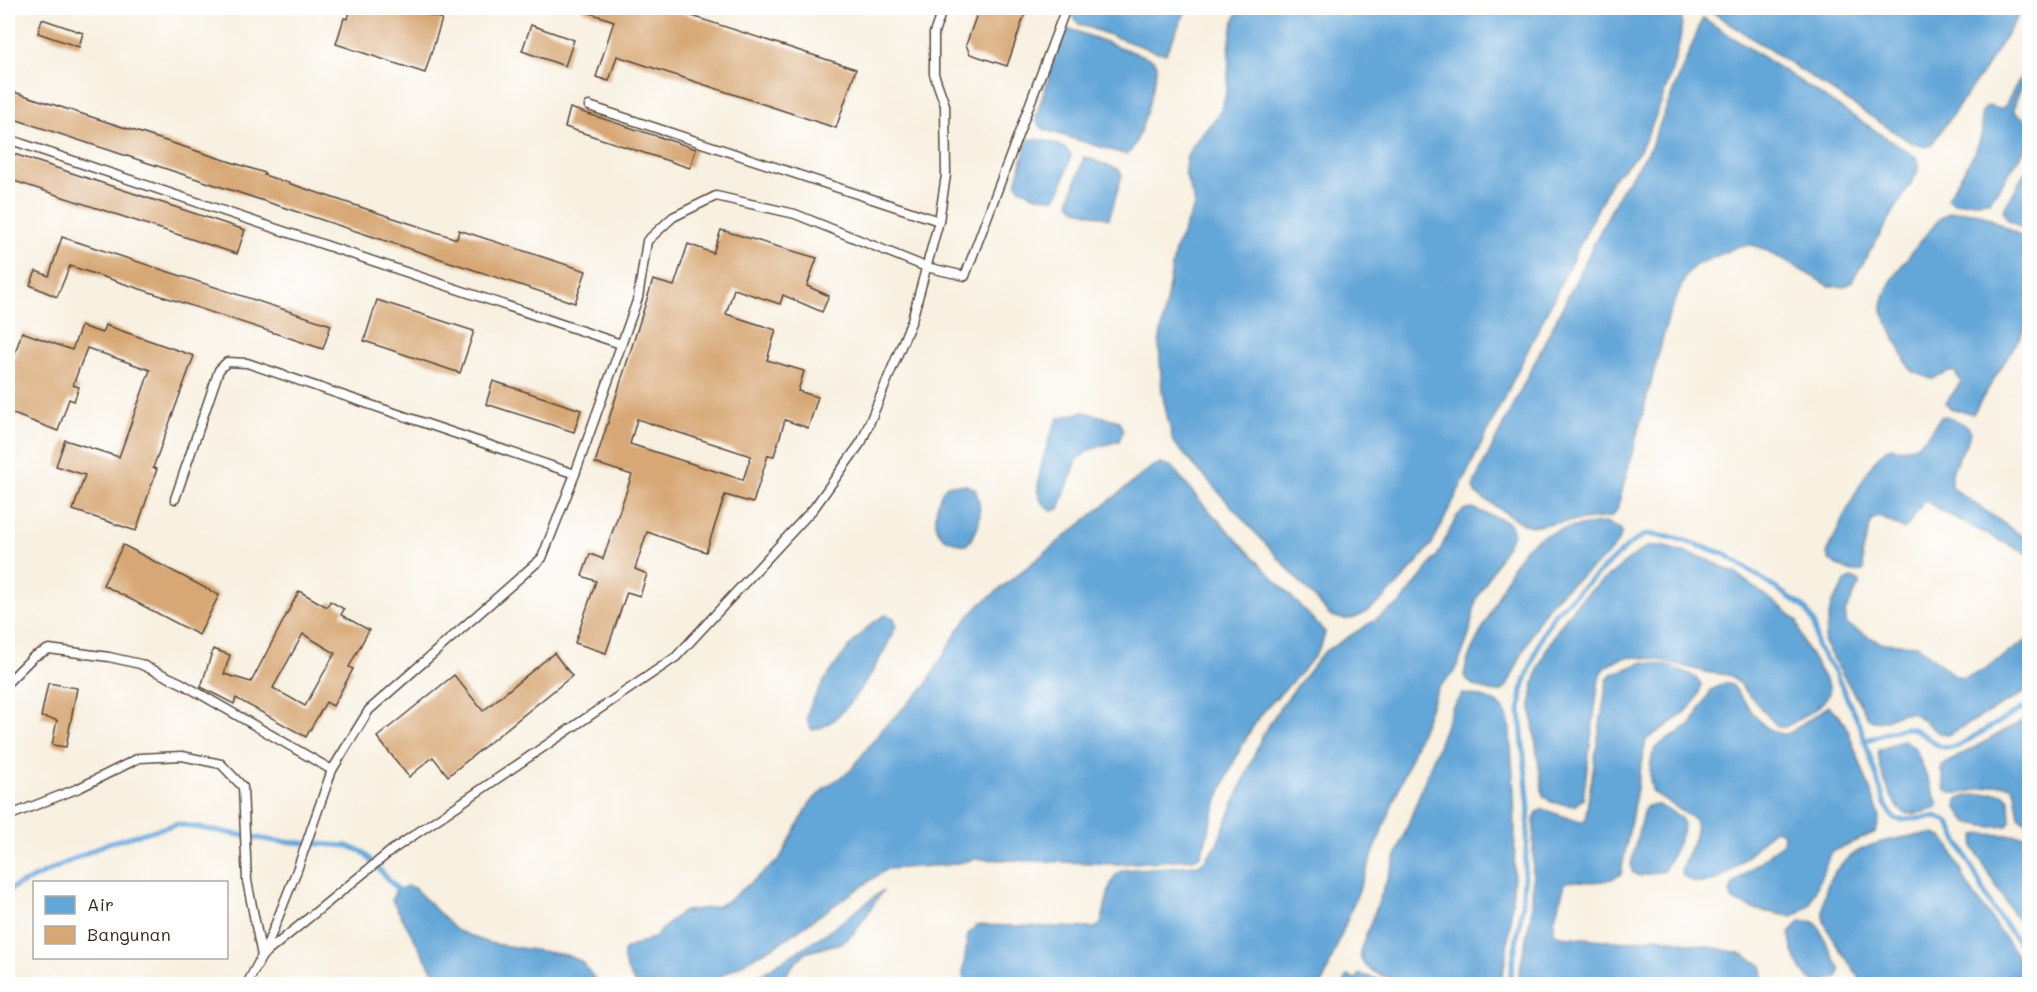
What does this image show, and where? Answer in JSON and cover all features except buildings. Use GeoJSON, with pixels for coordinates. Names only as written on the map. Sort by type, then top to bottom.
{"type":"FeatureCollection","features":[{"type":"Feature","properties":{"kind":"lane"},"geometry":{"type":"LineString","coordinates":[[262,956],[392,850],[676,657],[814,508],[862,441],[912,320],[939,221],[946,175],[945,105],[934,74],[934,33],[943,8]]}},
{"type":"Feature","properties":{"kind":"lane"},"geometry":{"type":"LineString","coordinates":[[248,984],[262,956],[297,870],[332,770],[369,710],[542,558],[575,474],[638,298],[647,242],[674,218],[717,195],[795,214],[926,267],[964,276],[1066,8]]}},
{"type":"Feature","properties":{"kind":"lane"},"geometry":{"type":"LineString","coordinates":[[589,106],[939,221]]}},
{"type":"Feature","properties":{"kind":"lane"},"geometry":{"type":"LineString","coordinates":[[8,139],[621,344]]}},
{"type":"Feature","properties":{"kind":"lane"},"geometry":{"type":"LineString","coordinates":[[175,499],[219,369],[227,363],[248,363],[575,474]]}},
{"type":"Feature","properties":{"kind":"lane"},"geometry":{"type":"LineString","coordinates":[[8,682],[33,657],[49,649],[76,651],[140,664],[181,683],[332,770]]}},
{"type":"Feature","properties":{"kind":"lane"},"geometry":{"type":"LineString","coordinates":[[8,816],[79,788],[139,758],[182,756],[221,764],[243,787],[247,881],[262,956]]}},
{"type":"Feature","properties":{"kind":"water"},"geometry":{"type":"Polygon","coordinates":[[[1074,8],[1187,8],[1166,53],[1157,52],[1079,24],[1071,14],[1074,8]]]}},
{"type":"Feature","properties":{"kind":"water"},"geometry":{"type":"Polygon","coordinates":[[[1240,8],[1680,8],[1682,20],[1675,58],[1661,103],[1645,141],[1635,157],[1612,180],[1432,544],[1388,594],[1368,611],[1350,619],[1330,615],[1173,442],[1162,393],[1159,344],[1175,250],[1195,204],[1185,173],[1186,160],[1193,145],[1220,111],[1225,99],[1231,33],[1240,8]]]}},
{"type":"Feature","properties":{"kind":"water"},"geometry":{"type":"Polygon","coordinates":[[[1706,8],[2023,8],[1985,69],[1931,145],[1925,147],[1910,142],[1706,8]]]}},
{"type":"Feature","properties":{"kind":"water"},"geometry":{"type":"Polygon","coordinates":[[[1703,18],[1916,157],[1919,165],[1917,173],[1851,283],[1844,287],[1829,286],[1764,249],[1752,245],[1739,246],[1694,266],[1687,274],[1669,314],[1617,510],[1611,517],[1530,526],[1523,524],[1476,494],[1473,488],[1476,479],[1621,190],[1649,151],[1703,18]]]}},
{"type":"Feature","properties":{"kind":"water"},"geometry":{"type":"Polygon","coordinates":[[[1070,29],[1152,59],[1157,64],[1142,126],[1127,155],[1045,130],[1038,124],[1036,117],[1063,33],[1070,29]]]}},
{"type":"Feature","properties":{"kind":"water"},"geometry":{"type":"Polygon","coordinates":[[[2029,61],[2029,68],[2016,98],[2014,111],[2029,122],[2029,144],[1990,201],[1954,203],[1948,199],[1978,144],[1982,132],[1981,116],[1984,109],[1988,106],[1999,109],[2005,106],[2029,61]]]}},
{"type":"Feature","properties":{"kind":"water"},"geometry":{"type":"Polygon","coordinates":[[[1031,139],[1053,143],[1064,148],[1071,155],[1060,192],[1055,198],[1034,195],[1024,191],[1016,184],[1026,145],[1031,139]]]}},
{"type":"Feature","properties":{"kind":"water"},"geometry":{"type":"Polygon","coordinates":[[[1084,157],[1118,169],[1122,175],[1109,219],[1076,209],[1069,202],[1084,157]]]}},
{"type":"Feature","properties":{"kind":"water"},"geometry":{"type":"Polygon","coordinates":[[[2029,165],[2030,232],[2008,220],[2003,211],[2029,165]]]}},
{"type":"Feature","properties":{"kind":"water"},"geometry":{"type":"Polygon","coordinates":[[[1963,211],[1980,213],[2030,241],[2029,322],[1973,414],[1950,408],[1946,403],[1961,382],[1955,372],[1949,371],[1931,379],[1912,371],[1882,311],[1883,300],[1888,288],[1913,251],[1939,219],[1949,213],[1963,211]]]}},
{"type":"Feature","properties":{"kind":"water"},"geometry":{"type":"Polygon","coordinates":[[[1084,412],[1119,421],[1123,431],[1119,441],[1089,450],[1077,460],[1059,509],[1052,511],[1043,503],[1038,492],[1047,445],[1058,418],[1084,412]]]}},
{"type":"Feature","properties":{"kind":"water"},"geometry":{"type":"Polygon","coordinates":[[[1946,416],[1966,425],[1971,432],[1952,472],[1951,487],[2029,541],[2029,555],[1939,510],[1928,502],[1923,502],[1908,526],[1903,529],[1881,517],[1872,519],[1862,554],[1864,570],[1851,572],[1830,561],[1827,553],[1855,494],[1874,463],[1883,452],[1891,447],[1901,449],[1915,446],[1926,437],[1941,417],[1946,416]]]}},
{"type":"Feature","properties":{"kind":"water"},"geometry":{"type":"Polygon","coordinates":[[[1162,464],[1172,467],[1199,500],[1325,632],[1316,653],[1268,706],[1241,748],[1220,794],[1201,855],[1193,859],[1118,864],[976,859],[948,865],[887,869],[778,944],[706,984],[635,984],[625,963],[625,949],[653,938],[675,917],[685,911],[716,907],[729,900],[779,860],[810,803],[826,787],[850,771],[883,728],[925,687],[958,630],[976,608],[1153,466],[1162,464]]]}},
{"type":"Feature","properties":{"kind":"water"},"geometry":{"type":"Polygon","coordinates":[[[947,485],[966,485],[975,489],[978,497],[980,519],[966,545],[950,541],[937,529],[937,506],[940,495],[947,485]]]}},
{"type":"Feature","properties":{"kind":"water"},"geometry":{"type":"Polygon","coordinates":[[[1471,508],[1508,522],[1513,534],[1476,600],[1469,635],[1456,670],[1438,688],[1322,984],[964,984],[963,972],[968,934],[977,925],[1095,928],[1101,924],[1110,886],[1115,876],[1122,870],[1198,865],[1205,860],[1216,846],[1263,734],[1279,709],[1323,653],[1400,604],[1437,556],[1457,516],[1471,508]]]}},
{"type":"Feature","properties":{"kind":"water"},"geometry":{"type":"Polygon","coordinates":[[[1604,523],[1619,528],[1622,533],[1617,543],[1610,553],[1550,604],[1532,634],[1507,686],[1501,692],[1496,692],[1480,688],[1467,680],[1464,676],[1468,659],[1519,556],[1541,537],[1577,526],[1604,523]]]}},
{"type":"Feature","properties":{"kind":"water"},"geometry":{"type":"Polygon","coordinates":[[[1649,546],[1662,546],[1706,559],[1735,573],[1785,610],[1797,621],[1804,644],[1830,688],[1828,695],[1812,711],[1785,727],[1778,727],[1732,676],[1646,658],[1631,657],[1617,660],[1606,667],[1599,679],[1583,799],[1574,806],[1551,802],[1543,795],[1531,709],[1539,667],[1551,640],[1576,605],[1607,577],[1649,546]]]}},
{"type":"Feature","properties":{"kind":"water"},"geometry":{"type":"Polygon","coordinates":[[[1852,578],[1860,582],[1845,612],[1847,625],[1881,643],[1917,645],[1955,676],[1962,678],[1980,672],[2029,639],[2029,690],[1948,735],[1932,728],[1916,714],[1905,713],[1880,721],[1869,719],[1824,643],[1831,605],[1847,580],[1852,578]]]}},
{"type":"Feature","properties":{"kind":"water"},"geometry":{"type":"Polygon","coordinates":[[[887,615],[894,618],[896,626],[862,687],[837,717],[824,726],[812,730],[807,717],[827,677],[866,629],[887,615]]]}},
{"type":"Feature","properties":{"kind":"water"},"geometry":{"type":"Polygon","coordinates":[[[1644,662],[1675,668],[1690,674],[1701,684],[1699,694],[1680,717],[1646,740],[1621,874],[1610,880],[1569,881],[1565,884],[1554,920],[1554,931],[1559,936],[1626,942],[1657,937],[1740,953],[1761,965],[1765,984],[1517,984],[1532,909],[1534,819],[1537,812],[1543,809],[1580,822],[1585,821],[1607,680],[1611,674],[1644,662]]]}},
{"type":"Feature","properties":{"kind":"water"},"geometry":{"type":"Polygon","coordinates":[[[1724,683],[1732,685],[1756,717],[1770,730],[1778,733],[1788,734],[1829,706],[1845,723],[1880,816],[1876,832],[1831,852],[1810,904],[1793,917],[1753,909],[1733,900],[1730,892],[1733,884],[1783,842],[1784,833],[1775,830],[1770,833],[1730,872],[1718,879],[1705,882],[1693,881],[1681,874],[1695,834],[1695,820],[1653,792],[1651,787],[1651,762],[1657,746],[1691,725],[1711,690],[1724,683]]]}},
{"type":"Feature","properties":{"kind":"water"},"geometry":{"type":"Polygon","coordinates":[[[1462,694],[1495,702],[1506,713],[1510,728],[1515,837],[1513,896],[1501,984],[1444,985],[1397,980],[1377,974],[1364,964],[1360,951],[1453,706],[1462,694]]]}},
{"type":"Feature","properties":{"kind":"water"},"geometry":{"type":"Polygon","coordinates":[[[2029,717],[2029,824],[2019,817],[2015,792],[2011,786],[1995,785],[1959,793],[1945,790],[1941,770],[1943,765],[2029,717]]]}},
{"type":"Feature","properties":{"kind":"water"},"geometry":{"type":"Polygon","coordinates":[[[1904,740],[1915,748],[1938,804],[1937,808],[1915,813],[1903,812],[1890,793],[1882,773],[1879,750],[1904,740]]]}},
{"type":"Feature","properties":{"kind":"water"},"geometry":{"type":"Polygon","coordinates":[[[2004,794],[2009,799],[2010,822],[2007,826],[1990,827],[1966,822],[1956,806],[1957,800],[1966,796],[2004,794]]]}},
{"type":"Feature","properties":{"kind":"water"},"geometry":{"type":"Polygon","coordinates":[[[1658,805],[1680,817],[1683,828],[1664,871],[1639,876],[1632,872],[1631,865],[1643,812],[1647,806],[1658,805]]]}},
{"type":"Feature","properties":{"kind":"water"},"geometry":{"type":"Polygon","coordinates":[[[1934,834],[1942,837],[1949,845],[1969,887],[2029,972],[2029,984],[1863,984],[1837,945],[1824,921],[1823,913],[1826,889],[1833,874],[1844,862],[1870,846],[1901,838],[1934,834]]]}},
{"type":"Feature","properties":{"kind":"water"},"geometry":{"type":"Polygon","coordinates":[[[1975,835],[2029,836],[2029,933],[2012,912],[1973,847],[1975,835]]]}},
{"type":"Feature","properties":{"kind":"water"},"geometry":{"type":"Polygon","coordinates":[[[407,886],[414,888],[456,930],[488,943],[566,955],[581,961],[599,984],[440,984],[392,900],[395,891],[407,886]]]}},
{"type":"Feature","properties":{"kind":"water"},"geometry":{"type":"Polygon","coordinates":[[[883,890],[856,931],[844,942],[805,953],[791,967],[780,984],[746,984],[831,930],[883,890]]]}},
{"type":"Feature","properties":{"kind":"water"},"geometry":{"type":"Polygon","coordinates":[[[1801,920],[1814,922],[1818,926],[1840,971],[1837,978],[1816,983],[1801,968],[1794,954],[1790,933],[1801,920]]]}},
{"type":"Feature","properties":{"kind":"water"},"geometry":{"type":"Polygon","coordinates":[[[1359,974],[1395,984],[1344,984],[1347,976],[1356,979],[1359,974]]]}},
{"type":"Feature","properties":{"kind":"waterway"},"geometry":{"type":"LineString","coordinates":[[1509,984],[1522,909],[1529,810],[1520,711],[1522,690],[1542,635],[1555,613],[1629,545],[1646,534],[1676,538],[1725,554],[1805,608],[1814,623],[1817,647],[1835,672],[1861,728],[1885,804],[1894,818],[1900,820],[1937,817],[1948,821],[1993,909],[2030,957]]}},
{"type":"Feature","properties":{"kind":"waterway"},"geometry":{"type":"LineString","coordinates":[[1864,741],[1890,731],[1906,728],[1919,732],[1935,744],[1958,746],[2030,704]]}},
{"type":"Feature","properties":{"kind":"waterway"},"geometry":{"type":"LineString","coordinates":[[8,890],[108,843],[177,824],[275,841],[348,846],[363,852],[401,893]]}}]}
